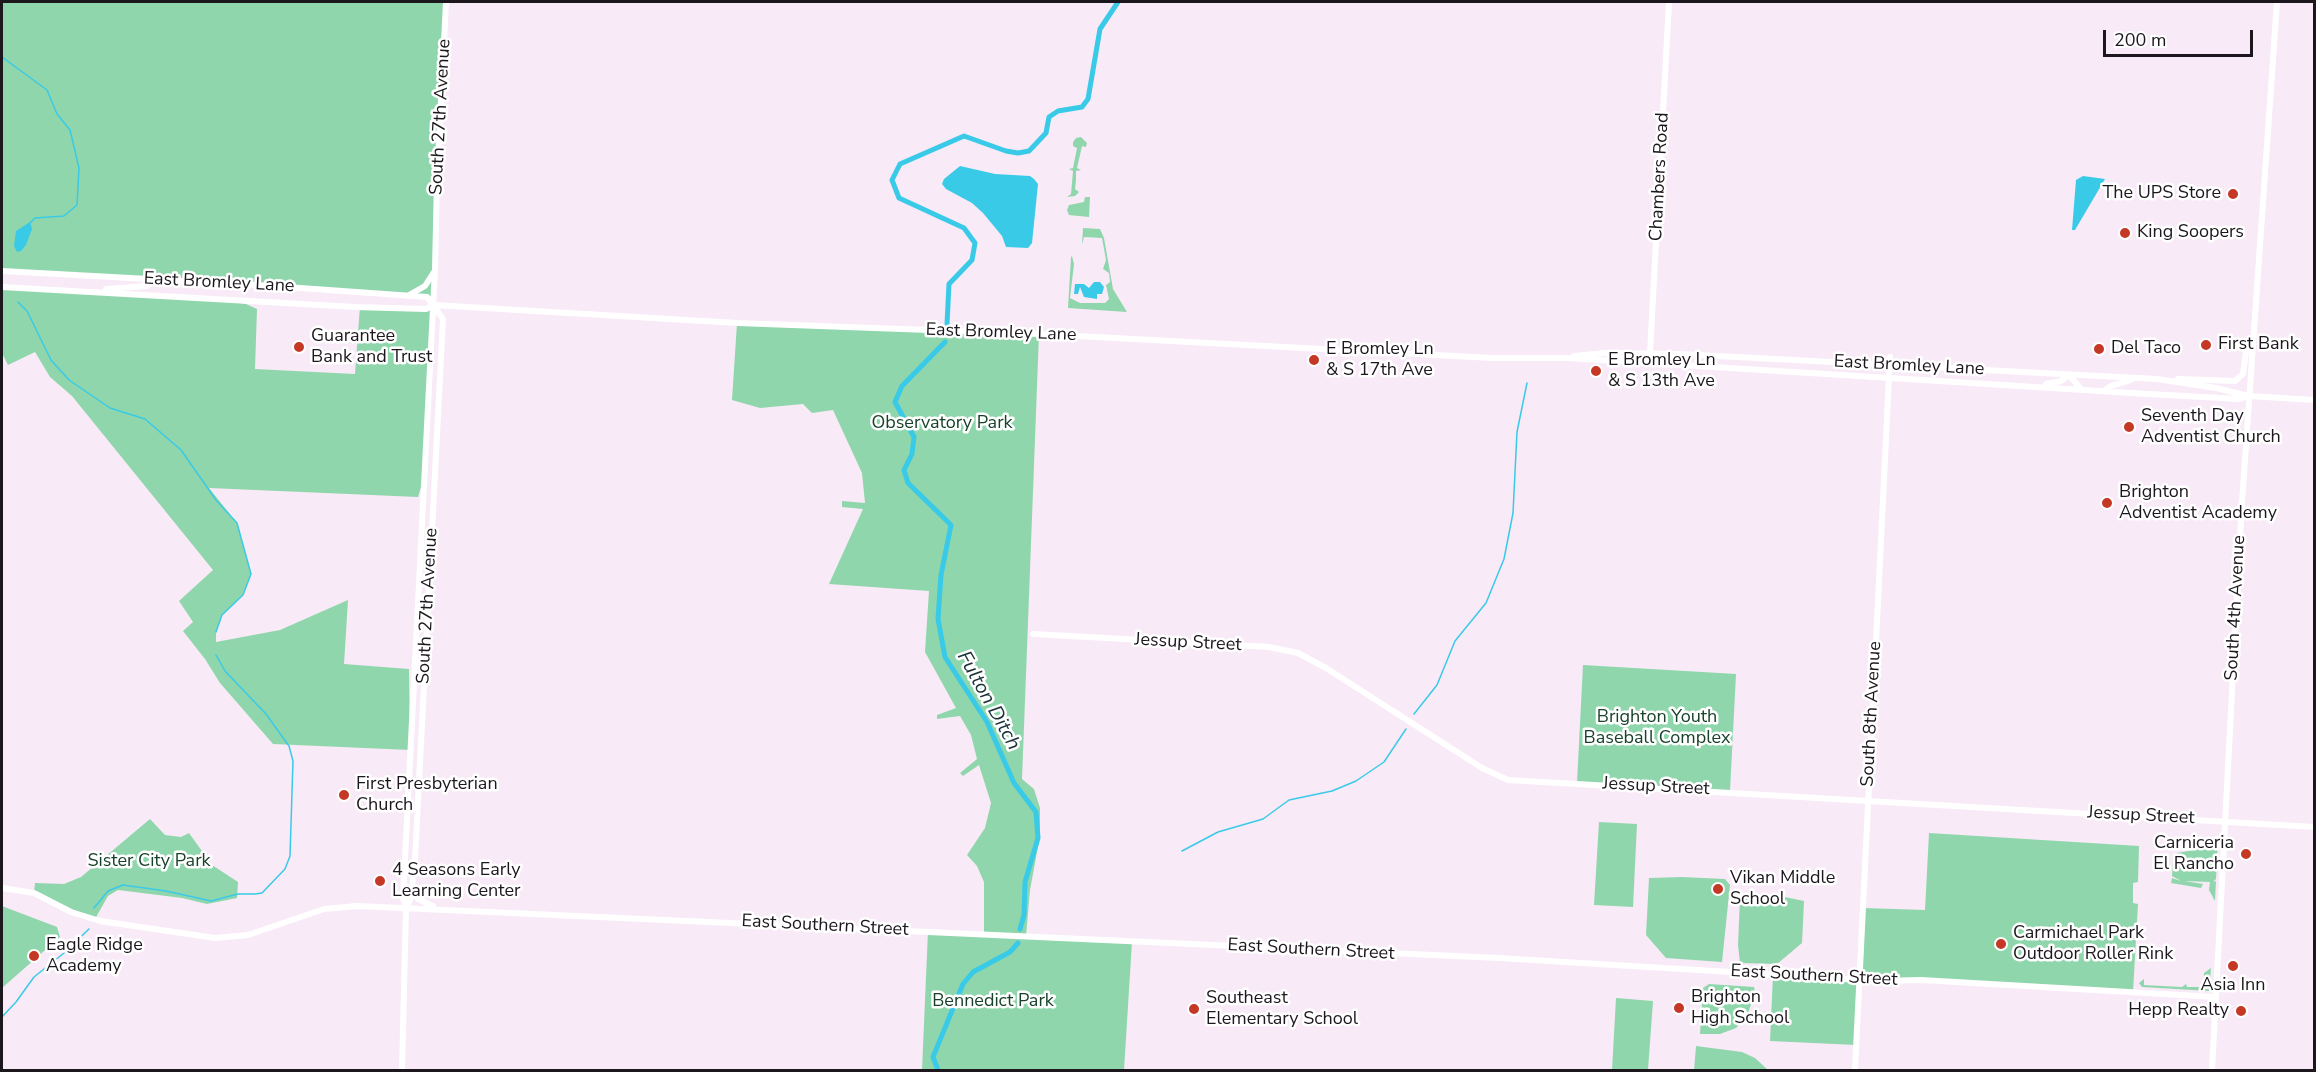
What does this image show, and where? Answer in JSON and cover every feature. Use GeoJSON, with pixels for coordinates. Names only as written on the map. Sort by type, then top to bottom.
{"type":"FeatureCollection","features":[{"type":"Feature","properties":{"kind":"main road","name":"South 27th Avenue"},"geometry":{"type":"LineString","coordinates":[[402,1071],[406,908],[403,898],[434,304],[436,180],[446,2]]}},
{"type":"Feature","properties":{"kind":"main road","name":"Chambers Road"},"geometry":{"type":"LineString","coordinates":[[1650,353],[1670,2]]}},
{"type":"Feature","properties":{"kind":"main road","name":"South 4th Avenue"},"geometry":{"type":"LineString","coordinates":[[2212,1071],[2252,346],[2277,2]]}},
{"type":"Feature","properties":{"kind":"main road"},"geometry":{"type":"LineString","coordinates":[[408,296],[425,286],[435,269]]}},
{"type":"Feature","properties":{"kind":"main road","name":"East Bromley Lane"},"geometry":{"type":"LineString","coordinates":[[2,272],[155,279],[427,297],[434,304]]}},
{"type":"Feature","properties":{"kind":"main road"},"geometry":{"type":"LineString","coordinates":[[91,291],[123,285],[147,286],[155,279]]}},
{"type":"Feature","properties":{"kind":"main road","name":"East Bromley Lane"},"geometry":{"type":"LineString","coordinates":[[2,287],[355,306],[426,309],[434,304],[648,319],[1039,334],[1486,357],[1568,358],[1665,366],[2239,399],[2249,396]]}},
{"type":"Feature","properties":{"kind":"main road","name":"South 27th Avenue"},"geometry":{"type":"LineString","coordinates":[[406,908],[411,898],[412,885],[443,319],[434,304]]}},
{"type":"Feature","properties":{"kind":"main road"},"geometry":{"type":"LineString","coordinates":[[2174,381],[2182,378],[2235,381],[2243,374],[2246,352],[2252,346]]}},
{"type":"Feature","properties":{"kind":"main road","name":"East Bromley Lane"},"geometry":{"type":"LineString","coordinates":[[1568,358],[1599,353],[1650,353],[2137,378],[2174,381],[2249,396],[2314,400]]}},
{"type":"Feature","properties":{"kind":"main road"},"geometry":{"type":"LineString","coordinates":[[1597,361],[1644,359],[1650,353],[1654,361],[1665,366]]}},
{"type":"Feature","properties":{"kind":"main road","name":"South 8th Avenue"},"geometry":{"type":"LineString","coordinates":[[1855,1071],[1890,357]]}},
{"type":"Feature","properties":{"kind":"main road"},"geometry":{"type":"LineString","coordinates":[[2039,386],[2059,382],[2069,375],[2081,389]]}},
{"type":"Feature","properties":{"kind":"main road"},"geometry":{"type":"LineString","coordinates":[[2104,391],[2110,386],[2137,378]]}},
{"type":"Feature","properties":{"kind":"main road","name":"Jessup Street"},"geometry":{"type":"LineString","coordinates":[[1033,634],[1259,646],[1298,653],[1320,664],[1488,771],[1508,780],[2314,827]]}},
{"type":"Feature","properties":{"kind":"main road"},"geometry":{"type":"LineString","coordinates":[[412,885],[420,902],[444,909]]}},
{"type":"Feature","properties":{"kind":"main road","name":"East Southern Street"},"geometry":{"type":"LineString","coordinates":[[2,888],[34,893],[72,912],[100,921],[215,938],[248,935],[338,906],[444,909],[1499,958],[1859,980],[1921,980],[2215,997]]}},
{"type":"Feature","properties":{"kind":"green space"},"geometry":{"type":"Polygon","coordinates":[[[2,2],[445,2],[434,289],[424,478],[418,497],[209,488],[237,523],[251,574],[243,595],[222,615],[216,632],[216,642],[280,630],[348,600],[344,664],[409,669],[410,750],[273,744],[220,683],[183,631],[193,622],[179,601],[213,570],[72,396],[50,377],[35,352],[8,365],[2,353],[2,287],[209,297],[246,304],[257,309],[255,369],[355,374],[360,306],[426,309],[433,304],[424,295],[2,271],[2,2]]]}},
{"type":"Feature","properties":{"kind":"green space"},"geometry":{"type":"Polygon","coordinates":[[[1081,137],[1087,143],[1086,147],[1082,146],[1077,168],[1081,170],[1076,171],[1075,189],[1079,192],[1075,196],[1067,197],[1071,194],[1073,171],[1069,169],[1073,168],[1077,148],[1073,146],[1073,142],[1076,138],[1081,137]]]}},
{"type":"Feature","properties":{"kind":"green space"},"geometry":{"type":"Polygon","coordinates":[[[1085,197],[1090,197],[1089,217],[1069,215],[1067,210],[1069,205],[1084,202],[1085,197]]]}},
{"type":"Feature","properties":{"kind":"green space"},"geometry":{"type":"Polygon","coordinates":[[[1083,228],[1100,229],[1104,238],[1113,289],[1127,312],[1068,308],[1072,256],[1074,264],[1070,298],[1080,303],[1105,303],[1109,299],[1106,285],[1110,282],[1109,273],[1103,269],[1106,260],[1102,238],[1084,237],[1082,245],[1083,228]]]}},
{"type":"Feature","properties":{"kind":"green space","name":"Observatory Park"},"geometry":{"type":"Polygon","coordinates":[[[737,323],[1039,334],[1022,779],[1034,789],[1040,808],[1040,836],[1030,890],[1026,936],[1132,942],[1124,1070],[922,1070],[928,931],[984,934],[984,882],[977,866],[967,855],[985,828],[991,803],[979,765],[963,776],[960,773],[977,759],[971,735],[960,716],[937,719],[937,715],[956,708],[925,652],[929,591],[829,584],[863,509],[842,507],[842,501],[865,503],[862,473],[833,410],[812,413],[803,404],[760,408],[732,400],[737,323]]]}},
{"type":"Feature","properties":{"kind":"green space","name":"Brighton Youth Baseball Complex"},"geometry":{"type":"Polygon","coordinates":[[[1583,665],[1736,674],[1730,791],[1577,783],[1583,665]]]}},
{"type":"Feature","properties":{"kind":"green space","name":"Sister City Park"},"geometry":{"type":"Polygon","coordinates":[[[150,819],[165,835],[181,837],[189,833],[212,865],[238,882],[237,898],[207,904],[182,898],[118,890],[108,896],[95,919],[34,893],[35,883],[64,884],[81,877],[150,819]]]}},
{"type":"Feature","properties":{"kind":"green space"},"geometry":{"type":"Polygon","coordinates":[[[1599,822],[1637,824],[1633,907],[1594,905],[1599,822]]]}},
{"type":"Feature","properties":{"kind":"green space"},"geometry":{"type":"Polygon","coordinates":[[[1929,833],[2139,846],[2138,882],[2133,883],[2133,903],[2138,904],[2133,992],[1860,980],[1856,1045],[1770,1041],[1773,975],[1859,980],[1863,908],[1925,910],[1929,833]]]}},
{"type":"Feature","properties":{"kind":"green space"},"geometry":{"type":"Polygon","coordinates":[[[2212,841],[2218,841],[2216,879],[2213,882],[2216,881],[2215,901],[2209,890],[2210,882],[2184,881],[2203,884],[2201,888],[2171,883],[2172,878],[2181,881],[2172,876],[2173,858],[2177,853],[2194,850],[2204,843],[2209,845],[2212,841]]]}},
{"type":"Feature","properties":{"kind":"green space"},"geometry":{"type":"Polygon","coordinates":[[[1649,878],[1725,879],[1730,885],[1722,962],[1666,958],[1646,935],[1649,878]]]}},
{"type":"Feature","properties":{"kind":"green space"},"geometry":{"type":"Polygon","coordinates":[[[1746,895],[1780,896],[1804,901],[1802,943],[1777,964],[1740,963],[1738,945],[1740,898],[1746,895]]]}},
{"type":"Feature","properties":{"kind":"green space"},"geometry":{"type":"Polygon","coordinates":[[[2,906],[57,927],[60,937],[2,988],[2,906]]]}},
{"type":"Feature","properties":{"kind":"green space"},"geometry":{"type":"Polygon","coordinates":[[[2211,968],[2209,991],[2142,987],[2139,983],[2144,979],[2144,985],[2182,987],[2186,984],[2187,987],[2203,987],[2204,973],[2211,968]]]}},
{"type":"Feature","properties":{"kind":"green space"},"geometry":{"type":"Polygon","coordinates":[[[1709,984],[1754,987],[1755,993],[1747,1016],[1736,1028],[1720,1034],[1700,1034],[1703,988],[1709,984]]]}},
{"type":"Feature","properties":{"kind":"green space"},"geometry":{"type":"Polygon","coordinates":[[[1616,998],[1653,1001],[1648,1070],[1612,1070],[1616,998]]]}},
{"type":"Feature","properties":{"kind":"green space"},"geometry":{"type":"Polygon","coordinates":[[[1696,1046],[1742,1052],[1755,1058],[1768,1070],[1694,1070],[1696,1046]]]}},
{"type":"Feature","properties":{"kind":"water"},"geometry":{"type":"Polygon","coordinates":[[[960,166],[995,174],[1030,176],[1034,179],[1038,184],[1032,243],[1028,248],[1006,247],[1002,236],[983,213],[972,203],[946,189],[942,184],[944,179],[960,166]]]}},
{"type":"Feature","properties":{"kind":"water"},"geometry":{"type":"Polygon","coordinates":[[[2083,176],[2105,179],[2075,230],[2072,230],[2076,180],[2083,176]]]}},
{"type":"Feature","properties":{"kind":"water"},"geometry":{"type":"Polygon","coordinates":[[[30,222],[32,229],[26,245],[17,252],[14,246],[16,231],[30,222]]]}},
{"type":"Feature","properties":{"kind":"water"},"geometry":{"type":"Polygon","coordinates":[[[1094,282],[1100,282],[1104,287],[1102,294],[1097,294],[1097,299],[1084,297],[1080,287],[1078,294],[1074,294],[1075,284],[1084,284],[1089,288],[1094,282]]]}},
{"type":"Feature","properties":{"kind":"waterway","name":"Fulton Ditch"},"geometry":{"type":"LineString","coordinates":[[947,324],[949,284],[972,260],[975,243],[964,228],[899,198],[892,180],[900,164],[964,136],[1006,151],[1018,153],[1029,151],[1046,133],[1049,117],[1058,111],[1082,107],[1088,99],[1100,29],[1118,2]]}},
{"type":"Feature","properties":{"kind":"waterway"},"geometry":{"type":"LineString","coordinates":[[2,57],[47,90],[57,114],[70,130],[79,168],[77,205],[64,216],[35,218],[30,223]]}},
{"type":"Feature","properties":{"kind":"waterway"},"geometry":{"type":"LineString","coordinates":[[18,302],[27,311],[51,360],[69,380],[110,408],[145,419],[181,450],[216,500],[237,523],[251,574],[243,595],[222,615],[216,632]]}},
{"type":"Feature","properties":{"kind":"waterway","name":"Fulton Ditch"},"geometry":{"type":"LineString","coordinates":[[945,342],[902,386],[895,402],[914,437],[912,454],[904,470],[908,483],[951,525],[941,575],[938,619],[945,657],[987,722],[1014,783],[1036,812],[1038,838],[1025,882],[1024,915],[1020,929]]}},
{"type":"Feature","properties":{"kind":"waterway"},"geometry":{"type":"LineString","coordinates":[[1414,714],[1437,685],[1455,641],[1486,603],[1504,559],[1513,513],[1517,432],[1527,383]]}},
{"type":"Feature","properties":{"kind":"waterway"},"geometry":{"type":"LineString","coordinates":[[94,908],[108,891],[123,885],[211,901],[238,894],[262,893],[285,869],[290,856],[293,761],[289,746],[266,714],[225,671],[216,655]]}},
{"type":"Feature","properties":{"kind":"waterway"},"geometry":{"type":"LineString","coordinates":[[1182,851],[1218,832],[1263,819],[1289,800],[1332,791],[1356,781],[1384,762],[1406,729]]}},
{"type":"Feature","properties":{"kind":"waterway"},"geometry":{"type":"LineString","coordinates":[[2,1017],[34,977],[89,929]]}},
{"type":"Feature","properties":{"kind":"waterway","name":"Fulton Ditch"},"geometry":{"type":"LineString","coordinates":[[938,1070],[933,1057],[963,984],[973,972],[1010,952],[1018,943]]}},
{"type":"Feature","properties":{"kind":"place","name":"The UPS Store"},"geometry":{"type":"Point","coordinates":[2233,194]}},
{"type":"Feature","properties":{"kind":"place","name":"King Soopers"},"geometry":{"type":"Point","coordinates":[2125,233]}},
{"type":"Feature","properties":{"kind":"place","name":"First Bank"},"geometry":{"type":"Point","coordinates":[2206,345]}},
{"type":"Feature","properties":{"kind":"place","name":"Guarantee Bank and Trust"},"geometry":{"type":"Point","coordinates":[299,347]}},
{"type":"Feature","properties":{"kind":"place","name":"Del Taco"},"geometry":{"type":"Point","coordinates":[2099,349]}},
{"type":"Feature","properties":{"kind":"place","name":"E Bromley Ln & S 17th Ave"},"geometry":{"type":"Point","coordinates":[1314,360]}},
{"type":"Feature","properties":{"kind":"place","name":"E Bromley Ln & S 13th Ave"},"geometry":{"type":"Point","coordinates":[1596,371]}},
{"type":"Feature","properties":{"kind":"place","name":"Seventh Day Adventist Church"},"geometry":{"type":"Point","coordinates":[2129,427]}},
{"type":"Feature","properties":{"kind":"place","name":"Brighton Adventist Academy"},"geometry":{"type":"Point","coordinates":[2107,503]}},
{"type":"Feature","properties":{"kind":"place","name":"First Presbyterian Church"},"geometry":{"type":"Point","coordinates":[344,795]}},
{"type":"Feature","properties":{"kind":"place","name":"Carniceria El Rancho"},"geometry":{"type":"Point","coordinates":[2246,854]}},
{"type":"Feature","properties":{"kind":"place","name":"4 Seasons Early Learning Center"},"geometry":{"type":"Point","coordinates":[380,881]}},
{"type":"Feature","properties":{"kind":"place","name":"Vikan Middle School"},"geometry":{"type":"Point","coordinates":[1718,889]}},
{"type":"Feature","properties":{"kind":"place","name":"Carmichael Park Outdoor Roller Rink"},"geometry":{"type":"Point","coordinates":[2001,944]}},
{"type":"Feature","properties":{"kind":"place","name":"Eagle Ridge Academy"},"geometry":{"type":"Point","coordinates":[34,956]}},
{"type":"Feature","properties":{"kind":"place","name":"Asia Inn"},"geometry":{"type":"Point","coordinates":[2233,966]}},
{"type":"Feature","properties":{"kind":"place","name":"Brighton High School"},"geometry":{"type":"Point","coordinates":[1679,1008]}},
{"type":"Feature","properties":{"kind":"place","name":"Southeast Elementary School"},"geometry":{"type":"Point","coordinates":[1194,1009]}},
{"type":"Feature","properties":{"kind":"place","name":"Hepp Realty"},"geometry":{"type":"Point","coordinates":[2241,1011]}},
{"type":"Feature","properties":{"kind":"park label","name":"Bennedict Park"},"geometry":{"type":"Point","coordinates":[993,1002]}}]}
